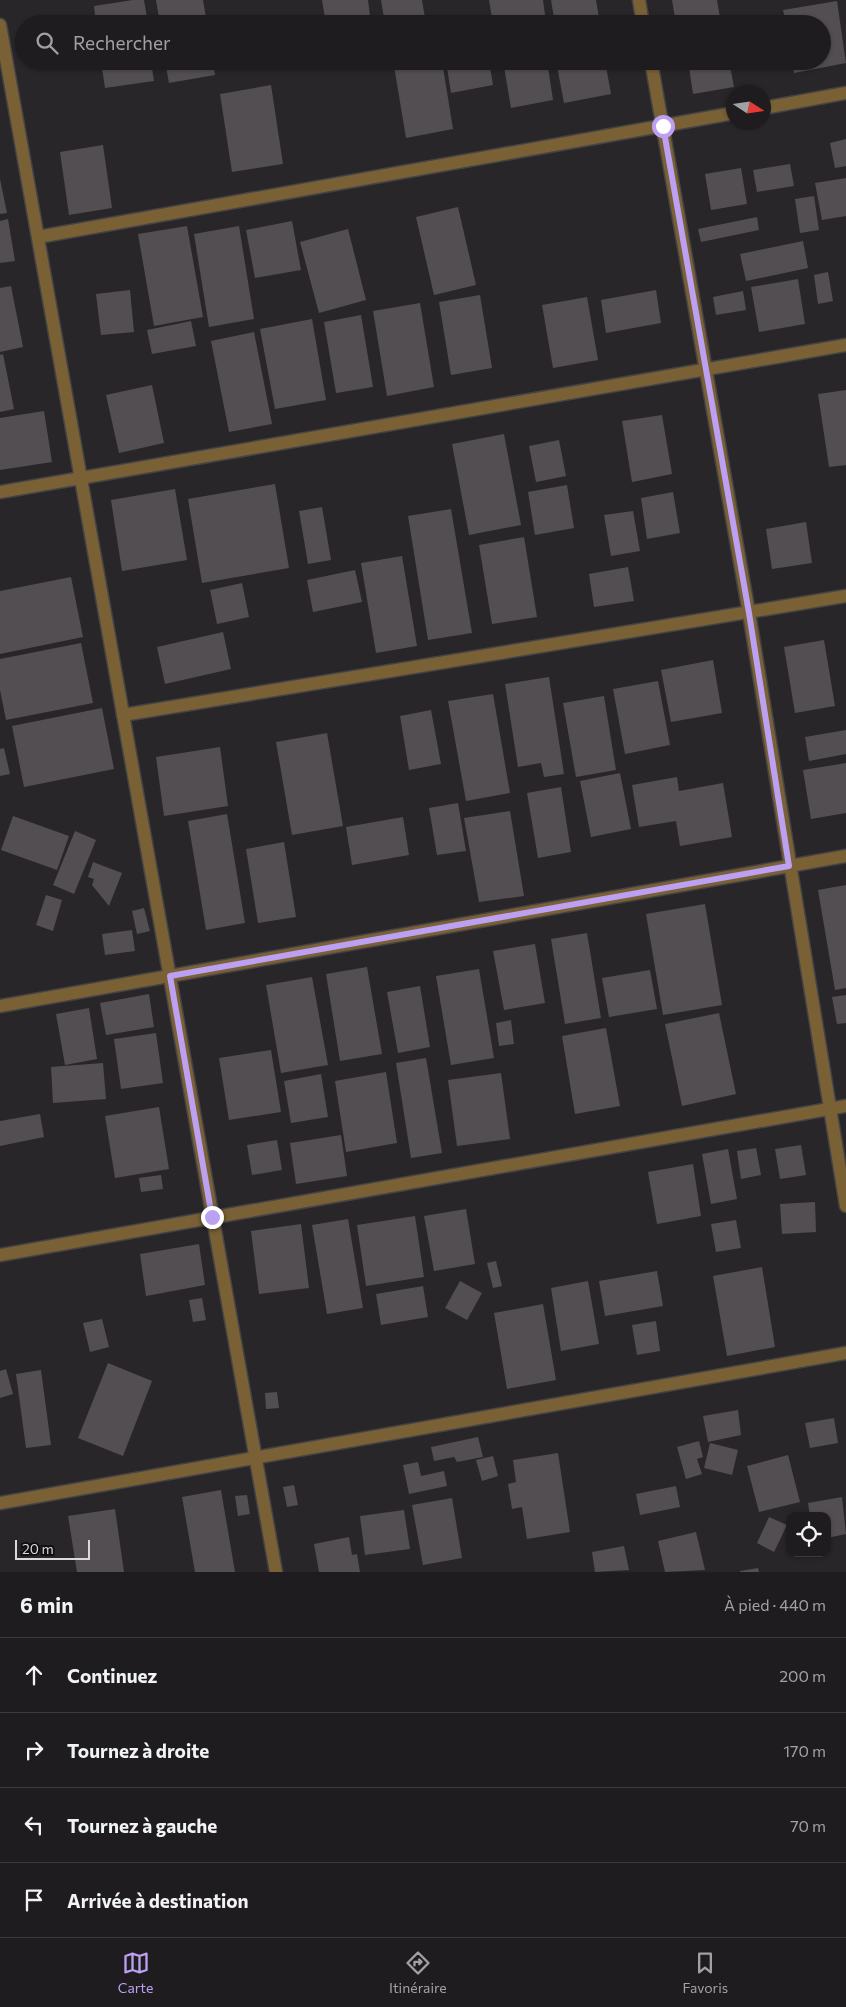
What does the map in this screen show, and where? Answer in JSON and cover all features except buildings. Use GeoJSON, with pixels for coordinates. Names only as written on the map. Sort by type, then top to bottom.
{"type":"FeatureCollection","features":[{"type":"Feature","properties":{"kind":"street"},"geometry":{"type":"LineString","coordinates":[[639,0],[642,15]]}},
{"type":"Feature","properties":{"kind":"street"},"geometry":{"type":"LineString","coordinates":[[0,25],[276,1572]]}},
{"type":"Feature","properties":{"kind":"street"},"geometry":{"type":"LineString","coordinates":[[652,70],[749,613],[846,1206]]}},
{"type":"Feature","properties":{"kind":"street"},"geometry":{"type":"LineString","coordinates":[[771,107],[846,93]]}},
{"type":"Feature","properties":{"kind":"street"},"geometry":{"type":"LineString","coordinates":[[38,237],[726,114]]}},
{"type":"Feature","properties":{"kind":"street"},"geometry":{"type":"LineString","coordinates":[[0,492],[846,344]]}},
{"type":"Feature","properties":{"kind":"street"},"geometry":{"type":"LineString","coordinates":[[123,714],[846,596]]}},
{"type":"Feature","properties":{"kind":"street"},"geometry":{"type":"LineString","coordinates":[[0,1006],[846,856]]}},
{"type":"Feature","properties":{"kind":"street"},"geometry":{"type":"LineString","coordinates":[[0,1255],[846,1106]]}},
{"type":"Feature","properties":{"kind":"street"},"geometry":{"type":"LineString","coordinates":[[0,1503],[846,1353]]}},
{"type":"Feature","properties":{"kind":"route"},"geometry":{"type":"LineString","coordinates":[[212,1217],[170,976],[789,866],[749,613],[704,368],[663,126]]}}]}
